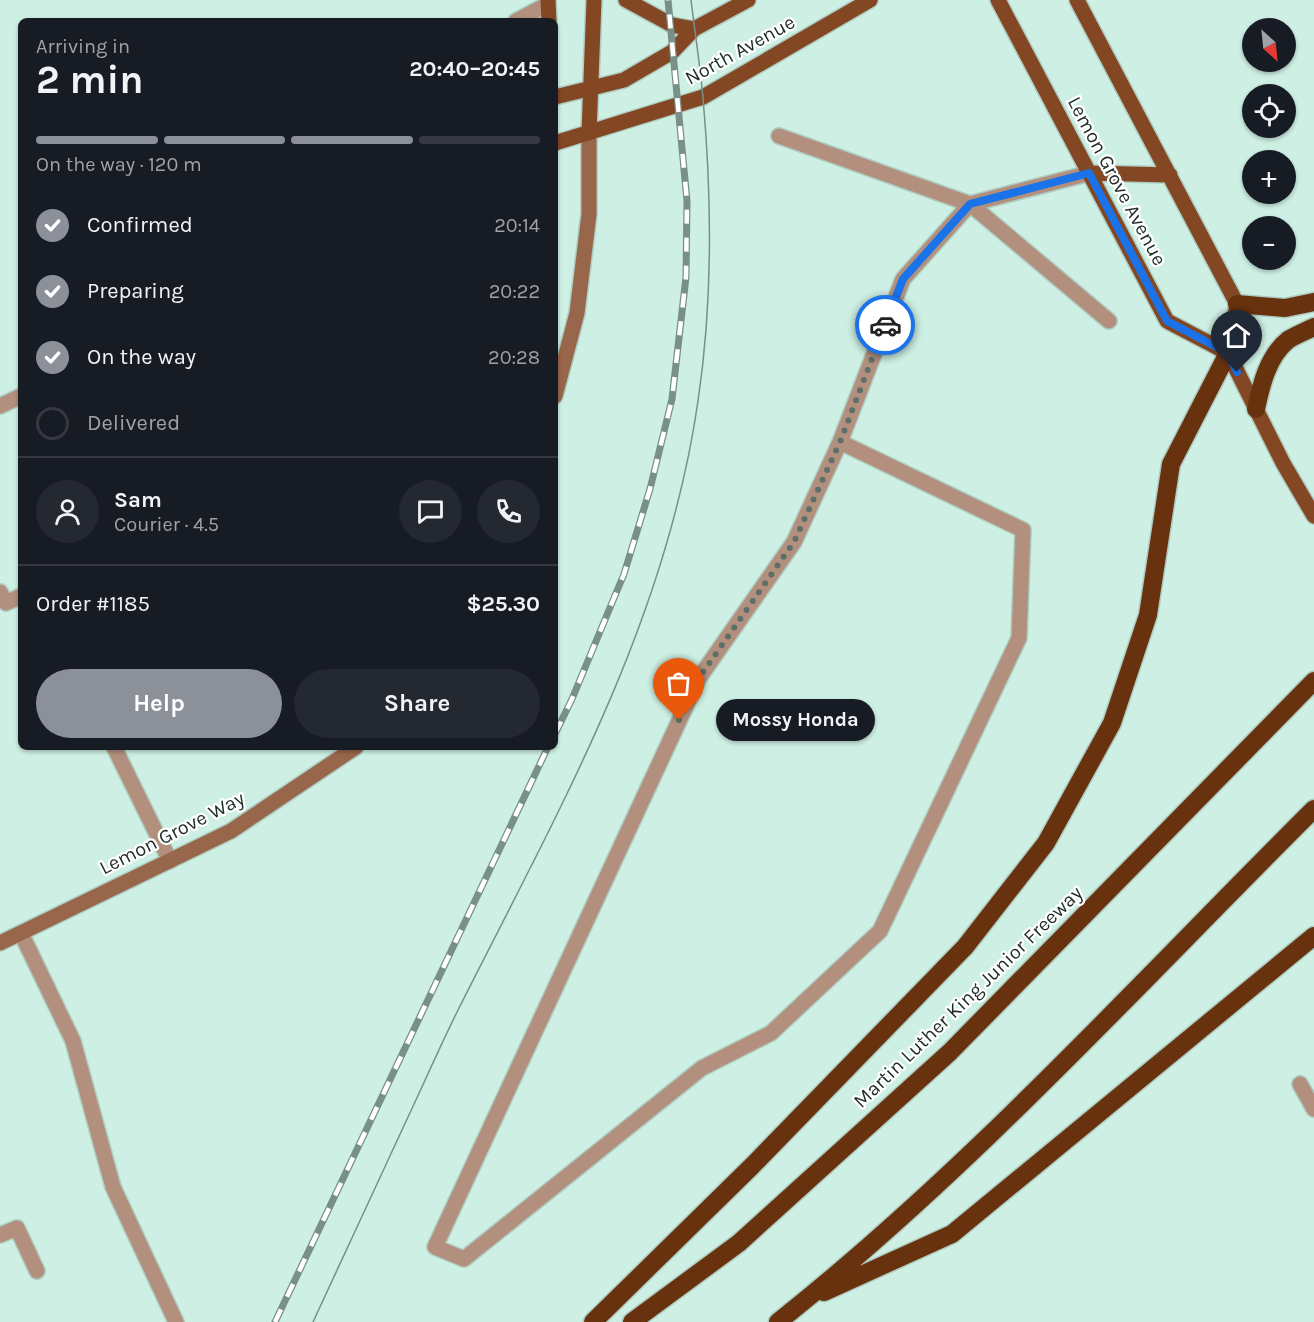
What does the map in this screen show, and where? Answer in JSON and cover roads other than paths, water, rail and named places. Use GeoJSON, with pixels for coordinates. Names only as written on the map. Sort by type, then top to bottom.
{"type":"FeatureCollection","features":[{"type":"Feature","properties":{"kind":"highway"},"geometry":{"type":"LineString","coordinates":[[1237,304],[1285,308],[1314,302]]}},
{"type":"Feature","properties":{"kind":"highway"},"geometry":{"type":"LineString","coordinates":[[1256,409],[1262,384],[1272,359],[1288,340],[1314,327]]}},
{"type":"Feature","properties":{"kind":"highway"},"geometry":{"type":"LineString","coordinates":[[593,1322],[752,1166],[965,947],[1046,843],[1112,723],[1148,615],[1171,464],[1228,353]]}},
{"type":"Feature","properties":{"kind":"highway","name":"Martin Luther King Junior Freeway"},"geometry":{"type":"LineString","coordinates":[[632,1322],[738,1243],[950,1052],[1314,681]]}},
{"type":"Feature","properties":{"kind":"highway"},"geometry":{"type":"LineString","coordinates":[[778,1322],[954,1169],[1105,1021],[1314,808]]}},
{"type":"Feature","properties":{"kind":"highway"},"geometry":{"type":"LineString","coordinates":[[806,1300],[952,1234],[1314,936]]}},
{"type":"Feature","properties":{"kind":"main road"},"geometry":{"type":"LineString","coordinates":[[558,385],[578,313],[589,214],[594,0]]}},
{"type":"Feature","properties":{"kind":"main road"},"geometry":{"type":"LineString","coordinates":[[626,0],[672,25],[694,29]]}},
{"type":"Feature","properties":{"kind":"main road","name":"North Avenue"},"geometry":{"type":"LineString","coordinates":[[558,96],[624,80],[672,52],[694,29],[748,0]]}},
{"type":"Feature","properties":{"kind":"main road","name":"North Avenue"},"geometry":{"type":"LineString","coordinates":[[558,142],[703,97],[870,0]]}},
{"type":"Feature","properties":{"kind":"main road","name":"Lemon Grove Avenue"},"geometry":{"type":"LineString","coordinates":[[998,0],[1167,321],[1228,353]]}},
{"type":"Feature","properties":{"kind":"main road"},"geometry":{"type":"LineString","coordinates":[[1077,0],[1237,304],[1228,353],[1283,463],[1314,516]]}},
{"type":"Feature","properties":{"kind":"main road"},"geometry":{"type":"LineString","coordinates":[[548,2],[549,18]]}},
{"type":"Feature","properties":{"kind":"main road"},"geometry":{"type":"LineString","coordinates":[[1089,173],[1170,175]]}},
{"type":"Feature","properties":{"kind":"main road","name":"Lemon Grove Way"},"geometry":{"type":"LineString","coordinates":[[0,943],[231,831],[352,750]]}},
{"type":"Feature","properties":{"kind":"street"},"geometry":{"type":"LineString","coordinates":[[521,18],[548,2]]}},
{"type":"Feature","properties":{"kind":"street"},"geometry":{"type":"LineString","coordinates":[[780,136],[970,204],[1109,321]]}},
{"type":"Feature","properties":{"kind":"street"},"geometry":{"type":"LineString","coordinates":[[840,442],[1023,530],[1019,638],[880,931],[771,1033],[702,1068],[464,1259],[435,1247],[699,678],[794,542],[840,442],[903,279],[970,204],[1089,173]]}},
{"type":"Feature","properties":{"kind":"street"},"geometry":{"type":"LineString","coordinates":[[0,406],[18,397]]}},
{"type":"Feature","properties":{"kind":"street"},"geometry":{"type":"LineString","coordinates":[[0,592],[6,603],[18,597]]}},
{"type":"Feature","properties":{"kind":"street"},"geometry":{"type":"LineString","coordinates":[[115,750],[170,861]]}},
{"type":"Feature","properties":{"kind":"street"},"geometry":{"type":"LineString","coordinates":[[21,933],[73,1041],[113,1187],[176,1322]]}},
{"type":"Feature","properties":{"kind":"street"},"geometry":{"type":"LineString","coordinates":[[1300,1084],[1314,1109]]}},
{"type":"Feature","properties":{"kind":"street"},"geometry":{"type":"LineString","coordinates":[[0,1235],[17,1228],[37,1271]]}},
{"type":"Feature","properties":{"kind":"tram line"},"geometry":{"type":"LineString","coordinates":[[313,1322],[452,1022],[534,861],[604,714],[661,562],[683,483],[698,401],[709,288],[706,136],[691,0]]}},
{"type":"Feature","properties":{"kind":"railway"},"geometry":{"type":"LineString","coordinates":[[558,728],[624,574],[650,489],[672,399],[686,277],[687,201],[668,0]]}},
{"type":"Feature","properties":{"kind":"railway"},"geometry":{"type":"LineString","coordinates":[[275,1322],[547,750]]}},
{"type":"Feature","properties":{"kind":"place","name":"Mossy Honda"},"geometry":{"type":"Point","coordinates":[679,720]}}]}
